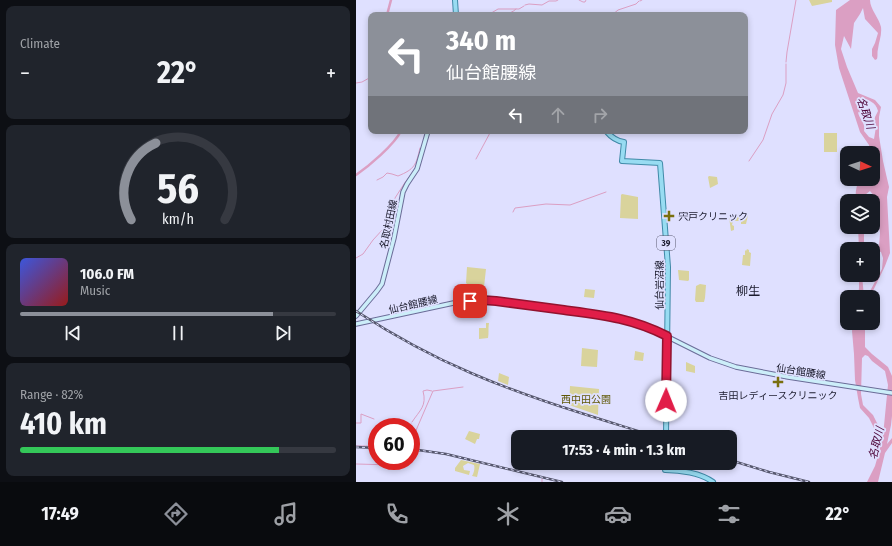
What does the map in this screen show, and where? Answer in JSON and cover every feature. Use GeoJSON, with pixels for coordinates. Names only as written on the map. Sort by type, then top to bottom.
{"type":"FeatureCollection","features":[{"type":"Feature","properties":{"kind":"main road"},"geometry":{"type":"LineString","coordinates":[[455,0],[456,12]]}},
{"type":"Feature","properties":{"kind":"main road","name":"名取村田線"},"geometry":{"type":"LineString","coordinates":[[356,316],[382,284],[394,238],[403,192],[417,169],[427,134]]}},
{"type":"Feature","properties":{"kind":"main road","name":"仙台岩沼線"},"geometry":{"type":"LineString","coordinates":[[609,134],[613,138],[624,142],[622,161],[660,163],[668,260],[666,430]]}},
{"type":"Feature","properties":{"kind":"main road","name":"仙台館腰線"},"geometry":{"type":"LineString","coordinates":[[356,325],[369,324],[470,301],[496,301],[623,319],[648,327],[708,357],[752,369],[892,392]]}},
{"type":"Feature","properties":{"kind":"main road"},"geometry":{"type":"LineString","coordinates":[[679,470],[706,478],[713,482]]}},
{"type":"Feature","properties":{"kind":"green space"},"geometry":{"type":"Polygon","coordinates":[[[809,0],[832,0],[832,2],[812,6],[809,0]]]}},
{"type":"Feature","properties":{"kind":"green space"},"geometry":{"type":"Polygon","coordinates":[[[824,133],[837,133],[837,152],[824,152],[824,133]]]}},
{"type":"Feature","properties":{"kind":"green space"},"geometry":{"type":"Polygon","coordinates":[[[708,177],[717,177],[718,184],[710,188],[708,177]]]}},
{"type":"Feature","properties":{"kind":"green space"},"geometry":{"type":"Polygon","coordinates":[[[622,194],[638,197],[638,219],[620,218],[622,194]]]}},
{"type":"Feature","properties":{"kind":"green space"},"geometry":{"type":"Polygon","coordinates":[[[744,213],[748,215],[746,224],[741,224],[741,221],[733,221],[732,225],[734,226],[734,230],[731,231],[729,217],[744,213]]]}},
{"type":"Feature","properties":{"kind":"green space"},"geometry":{"type":"Polygon","coordinates":[[[747,249],[751,253],[750,266],[742,265],[743,255],[745,255],[745,250],[746,251],[747,249]]]}},
{"type":"Feature","properties":{"kind":"green space"},"geometry":{"type":"Polygon","coordinates":[[[467,267],[486,269],[484,287],[468,285],[466,283],[467,267]]]}},
{"type":"Feature","properties":{"kind":"green space"},"geometry":{"type":"Polygon","coordinates":[[[678,270],[689,271],[688,281],[679,280],[678,270]]]}},
{"type":"Feature","properties":{"kind":"green space"},"geometry":{"type":"Polygon","coordinates":[[[700,284],[706,285],[705,298],[704,302],[696,302],[696,286],[700,284]]]}},
{"type":"Feature","properties":{"kind":"green space"},"geometry":{"type":"Polygon","coordinates":[[[585,289],[595,290],[594,298],[584,297],[585,289]]]}},
{"type":"Feature","properties":{"kind":"green space"},"geometry":{"type":"Polygon","coordinates":[[[486,323],[489,323],[488,338],[479,339],[479,328],[486,328],[486,323]]]}},
{"type":"Feature","properties":{"kind":"green space"},"geometry":{"type":"Polygon","coordinates":[[[582,348],[598,350],[597,367],[581,366],[582,348]]]}},
{"type":"Feature","properties":{"kind":"green space"},"geometry":{"type":"Polygon","coordinates":[[[635,351],[644,353],[643,361],[634,360],[635,351]]]}},
{"type":"Feature","properties":{"kind":"green space"},"geometry":{"type":"Polygon","coordinates":[[[686,362],[695,366],[695,373],[686,371],[686,362]]]}},
{"type":"Feature","properties":{"kind":"green space"},"geometry":{"type":"Polygon","coordinates":[[[499,373],[509,377],[508,385],[498,381],[499,373]]]}},
{"type":"Feature","properties":{"kind":"green space","name":"西中田公園"},"geometry":{"type":"Polygon","coordinates":[[[570,386],[599,389],[598,415],[569,405],[570,386]]]}},
{"type":"Feature","properties":{"kind":"green space"},"geometry":{"type":"Polygon","coordinates":[[[469,431],[480,434],[479,439],[477,439],[475,444],[465,439],[469,431]]]}},
{"type":"Feature","properties":{"kind":"green space"},"geometry":{"type":"Polygon","coordinates":[[[461,460],[480,464],[477,477],[472,476],[474,465],[468,463],[463,466],[464,470],[470,471],[469,475],[455,471],[455,468],[461,460]]]}},
{"type":"Feature","properties":{"kind":"shaded area"},"geometry":{"type":"Polygon","coordinates":[[[850,0],[870,0],[871,7],[881,27],[877,59],[875,60],[872,56],[872,49],[878,33],[865,19],[863,8],[854,23],[851,49],[844,36],[841,49],[858,93],[875,100],[881,107],[879,117],[879,136],[889,187],[887,197],[890,253],[880,276],[883,258],[880,252],[879,242],[880,194],[872,194],[870,191],[866,194],[856,194],[857,186],[880,186],[880,146],[869,146],[860,132],[839,68],[835,45],[836,10],[850,0]],[[859,99],[860,113],[858,112],[864,126],[864,131],[869,137],[874,139],[876,127],[874,124],[875,117],[878,111],[876,105],[869,101],[859,99]]]}},
{"type":"Feature","properties":{"kind":"shaded area"},"geometry":{"type":"Polygon","coordinates":[[[858,234],[864,234],[864,242],[859,242],[858,234]]]}},
{"type":"Feature","properties":{"kind":"shaded area"},"geometry":{"type":"Polygon","coordinates":[[[859,282],[863,282],[863,290],[859,290],[859,282]]]}},
{"type":"Feature","properties":{"kind":"shaded area"},"geometry":{"type":"Polygon","coordinates":[[[875,282],[877,282],[873,290],[871,290],[875,282]]]}},
{"type":"Feature","properties":{"kind":"shaded area"},"geometry":{"type":"Polygon","coordinates":[[[852,330],[865,330],[865,347],[888,367],[892,376],[892,416],[887,444],[892,438],[892,443],[885,453],[878,482],[867,482],[875,466],[879,452],[879,435],[877,434],[869,418],[860,408],[855,380],[852,330]],[[865,355],[862,358],[861,394],[863,405],[873,415],[880,429],[882,438],[888,385],[885,371],[865,355]]]}},
{"type":"Feature","properties":{"kind":"waterway"},"geometry":{"type":"LineString","coordinates":[[388,12],[391,0]]}},
{"type":"Feature","properties":{"kind":"waterway"},"geometry":{"type":"LineString","coordinates":[[525,5],[542,5],[549,1],[558,0]]}},
{"type":"Feature","properties":{"kind":"waterway"},"geometry":{"type":"LineString","coordinates":[[579,0],[583,2],[586,0]]}},
{"type":"Feature","properties":{"kind":"waterway"},"geometry":{"type":"LineString","coordinates":[[786,62],[796,0]]}},
{"type":"Feature","properties":{"kind":"waterway"},"geometry":{"type":"LineString","coordinates":[[616,12],[636,4],[639,1]]}},
{"type":"Feature","properties":{"kind":"waterway"},"geometry":{"type":"LineString","coordinates":[[493,12],[498,9],[519,9],[524,6]]}},
{"type":"Feature","properties":{"kind":"waterway"},"geometry":{"type":"LineString","coordinates":[[511,12],[516,9]]}},
{"type":"Feature","properties":{"kind":"waterway"},"geometry":{"type":"LineString","coordinates":[[749,161],[763,140],[772,114],[783,95],[786,83],[786,64]]}},
{"type":"Feature","properties":{"kind":"waterway"},"geometry":{"type":"LineString","coordinates":[[356,83],[368,79]]}},
{"type":"Feature","properties":{"kind":"waterway"},"geometry":{"type":"LineString","coordinates":[[356,175],[387,149],[400,134]]}},
{"type":"Feature","properties":{"kind":"waterway"},"geometry":{"type":"LineString","coordinates":[[476,159],[489,134]]}},
{"type":"Feature","properties":{"kind":"waterway"},"geometry":{"type":"LineString","coordinates":[[377,180],[387,173],[398,176],[411,169],[416,162],[420,148]]}},
{"type":"Feature","properties":{"kind":"waterway"},"geometry":{"type":"LineString","coordinates":[[356,258],[363,254],[384,228],[389,217],[394,211],[393,204],[395,198],[413,172]]}},
{"type":"Feature","properties":{"kind":"waterway"},"geometry":{"type":"LineString","coordinates":[[513,212],[515,208],[546,204],[570,205],[606,192]]}},
{"type":"Feature","properties":{"kind":"waterway"},"geometry":{"type":"LineString","coordinates":[[420,421],[433,391],[463,387]]}},
{"type":"Feature","properties":{"kind":"waterway"},"geometry":{"type":"LineString","coordinates":[[415,418],[423,404],[423,391],[432,391]]}},
{"type":"Feature","properties":{"kind":"waterway"},"geometry":{"type":"LineString","coordinates":[[356,423],[361,423],[361,414],[371,418]]}},
{"type":"Feature","properties":{"kind":"waterway"},"geometry":{"type":"LineString","coordinates":[[356,446],[365,446]]}},
{"type":"Feature","properties":{"kind":"waterway"},"geometry":{"type":"LineString","coordinates":[[356,464],[368,464]]}},
{"type":"Feature","properties":{"kind":"railway"},"geometry":{"type":"LineString","coordinates":[[356,311],[412,345],[471,373],[540,399],[634,430]]}},
{"type":"Feature","properties":{"kind":"railway"},"geometry":{"type":"LineString","coordinates":[[356,447],[368,448]]}},
{"type":"Feature","properties":{"kind":"railway"},"geometry":{"type":"LineString","coordinates":[[420,450],[446,454],[562,482]]}},
{"type":"Feature","properties":{"kind":"railway"},"geometry":{"type":"LineString","coordinates":[[737,462],[809,482]]}},
{"type":"Feature","properties":{"kind":"place","name":"宍戸クリニック"},"geometry":{"type":"Point","coordinates":[669,216]}},
{"type":"Feature","properties":{"kind":"place","name":"吉田レディースクリニック"},"geometry":{"type":"Point","coordinates":[778,382]}},
{"type":"Feature","properties":{"kind":"district","name":"柳生"},"geometry":{"type":"Point","coordinates":[748,291]}},
{"type":"Feature","properties":{"kind":"route"},"geometry":{"type":"LineString","coordinates":[[470,301],[496,301],[623,319],[648,327],[667,336],[666,401]]}},
{"type":"Feature","properties":{"kind":"water label","name":"名取川"},"geometry":{"type":"Point","coordinates":[866,113]}},
{"type":"Feature","properties":{"kind":"water label","name":"名取川"},"geometry":{"type":"Point","coordinates":[876,443]}}]}
